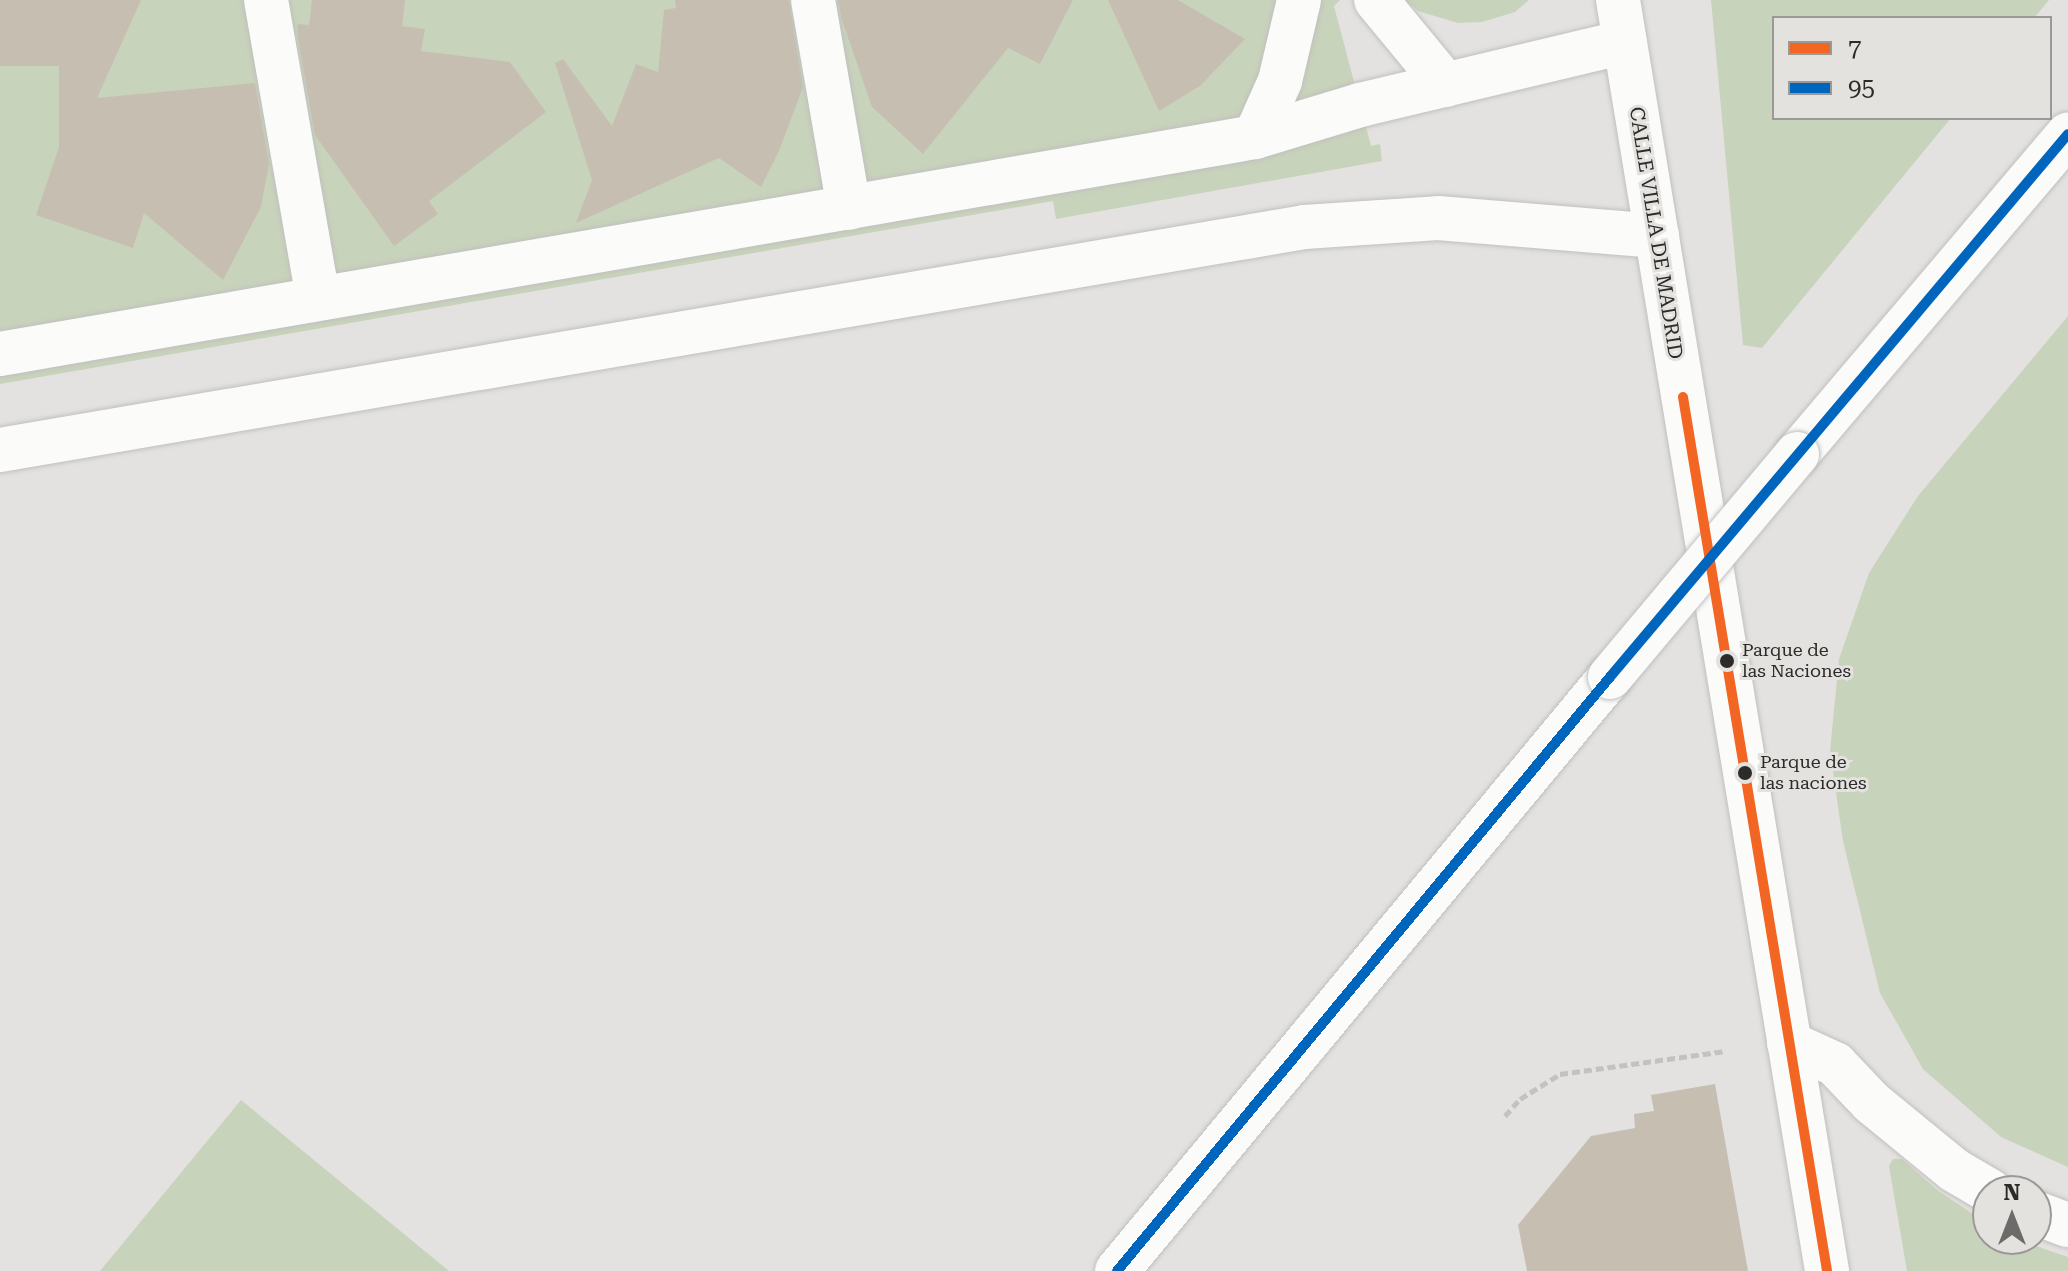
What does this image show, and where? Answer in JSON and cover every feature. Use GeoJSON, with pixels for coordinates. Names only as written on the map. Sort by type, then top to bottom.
{"type":"FeatureCollection","features":[{"type":"Feature","properties":{"kind":"main road"},"geometry":{"type":"LineString","coordinates":[[266,0],[318,299]]}},
{"type":"Feature","properties":{"kind":"main road"},"geometry":{"type":"LineString","coordinates":[[813,0],[849,208]]}},
{"type":"Feature","properties":{"kind":"main road"},"geometry":{"type":"LineString","coordinates":[[1255,137],[1280,81],[1299,0]]}},
{"type":"Feature","properties":{"kind":"main road"},"geometry":{"type":"LineString","coordinates":[[1376,0],[1446,85]]}},
{"type":"Feature","properties":{"kind":"main road","name":"CALLE VILLA DE MADRID"},"geometry":{"type":"LineString","coordinates":[[1618,0],[1827,1271]]}},
{"type":"Feature","properties":{"kind":"main road"},"geometry":{"type":"LineString","coordinates":[[0,354],[1255,137],[1360,105],[1625,42]]}},
{"type":"Feature","properties":{"kind":"main road"},"geometry":{"type":"LineString","coordinates":[[1117,1271],[1610,677],[2068,134]]}},
{"type":"Feature","properties":{"kind":"main road"},"geometry":{"type":"LineString","coordinates":[[0,450],[1304,227],[1438,218],[1657,236]]}},
{"type":"Feature","properties":{"kind":"main road"},"geometry":{"type":"LineString","coordinates":[[1789,1043],[1835,1064],[1871,1102],[1954,1170],[1972,1180]]}},
{"type":"Feature","properties":{"kind":"path"},"geometry":{"type":"LineString","coordinates":[[1505,1116],[1520,1099],[1560,1074],[1725,1051]]}},
{"type":"Feature","properties":{"kind":"green space"},"geometry":{"type":"Polygon","coordinates":[[[0,0],[1340,0],[1334,6],[1371,146],[1380,144],[1382,161],[1056,219],[1053,201],[0,384],[0,0]]]}},
{"type":"Feature","properties":{"kind":"green space"},"geometry":{"type":"Polygon","coordinates":[[[1405,0],[1529,0],[1515,12],[1482,22],[1458,23],[1418,11],[1405,0]]]}},
{"type":"Feature","properties":{"kind":"green space"},"geometry":{"type":"Polygon","coordinates":[[[1711,0],[2049,0],[2036,16],[1772,16],[1772,120],[1949,120],[1762,348],[1743,345],[1711,0]]]}},
{"type":"Feature","properties":{"kind":"green space","name":"Parque de las Naciones"},"geometry":{"type":"Polygon","coordinates":[[[2068,316],[2068,1167],[2001,1137],[1923,1069],[1880,993],[1843,841],[1830,751],[1839,659],[1869,573],[1918,496],[2068,316]]]}},
{"type":"Feature","properties":{"kind":"green space"},"geometry":{"type":"Polygon","coordinates":[[[241,1100],[449,1271],[100,1271],[241,1100]]]}},
{"type":"Feature","properties":{"kind":"green space"},"geometry":{"type":"Polygon","coordinates":[[[1893,1159],[1902,1159],[1937,1190],[1972,1213],[1972,1255],[2052,1255],[2052,1251],[2068,1257],[2068,1271],[1907,1271],[1889,1166],[1893,1159]]]}},
{"type":"Feature","properties":{"kind":"building"},"geometry":{"type":"Polygon","coordinates":[[[0,0],[141,0],[97,98],[255,83],[269,164],[261,207],[223,280],[144,213],[133,248],[36,215],[59,147],[59,66],[0,66],[0,0]]]}},
{"type":"Feature","properties":{"kind":"building"},"geometry":{"type":"Polygon","coordinates":[[[312,0],[405,0],[402,26],[425,29],[421,51],[510,62],[546,112],[429,201],[438,214],[394,246],[315,135],[297,32],[298,24],[309,25],[312,0]]]}},
{"type":"Feature","properties":{"kind":"building"},"geometry":{"type":"Polygon","coordinates":[[[675,0],[789,0],[803,87],[779,151],[761,187],[719,158],[576,223],[592,180],[555,63],[563,59],[612,126],[636,64],[658,72],[664,10],[676,8],[675,0]]]}},
{"type":"Feature","properties":{"kind":"building"},"geometry":{"type":"Polygon","coordinates":[[[838,0],[1073,0],[1040,64],[1008,48],[923,154],[872,107],[838,0]]]}},
{"type":"Feature","properties":{"kind":"building"},"geometry":{"type":"Polygon","coordinates":[[[1108,0],[1178,0],[1245,39],[1200,86],[1159,111],[1108,0]]]}},
{"type":"Feature","properties":{"kind":"building"},"geometry":{"type":"Polygon","coordinates":[[[1715,1084],[1748,1271],[1527,1271],[1518,1225],[1591,1136],[1635,1128],[1634,1114],[1654,1111],[1651,1095],[1715,1084]]]}},
{"type":"Feature","properties":{"kind":"transit line","name":"95"},"geometry":{"type":"LineString","coordinates":[[1117,1271],[1610,677],[2068,134]]}},
{"type":"Feature","properties":{"kind":"transit line","name":"7"},"geometry":{"type":"LineString","coordinates":[[1683,397],[1827,1271]]}},
{"type":"Feature","properties":{"kind":"place","name":"Parque de las Naciones"},"geometry":{"type":"Point","coordinates":[1727,661]}},
{"type":"Feature","properties":{"kind":"place","name":"Parque de las naciones"},"geometry":{"type":"Point","coordinates":[1745,773]}}]}
